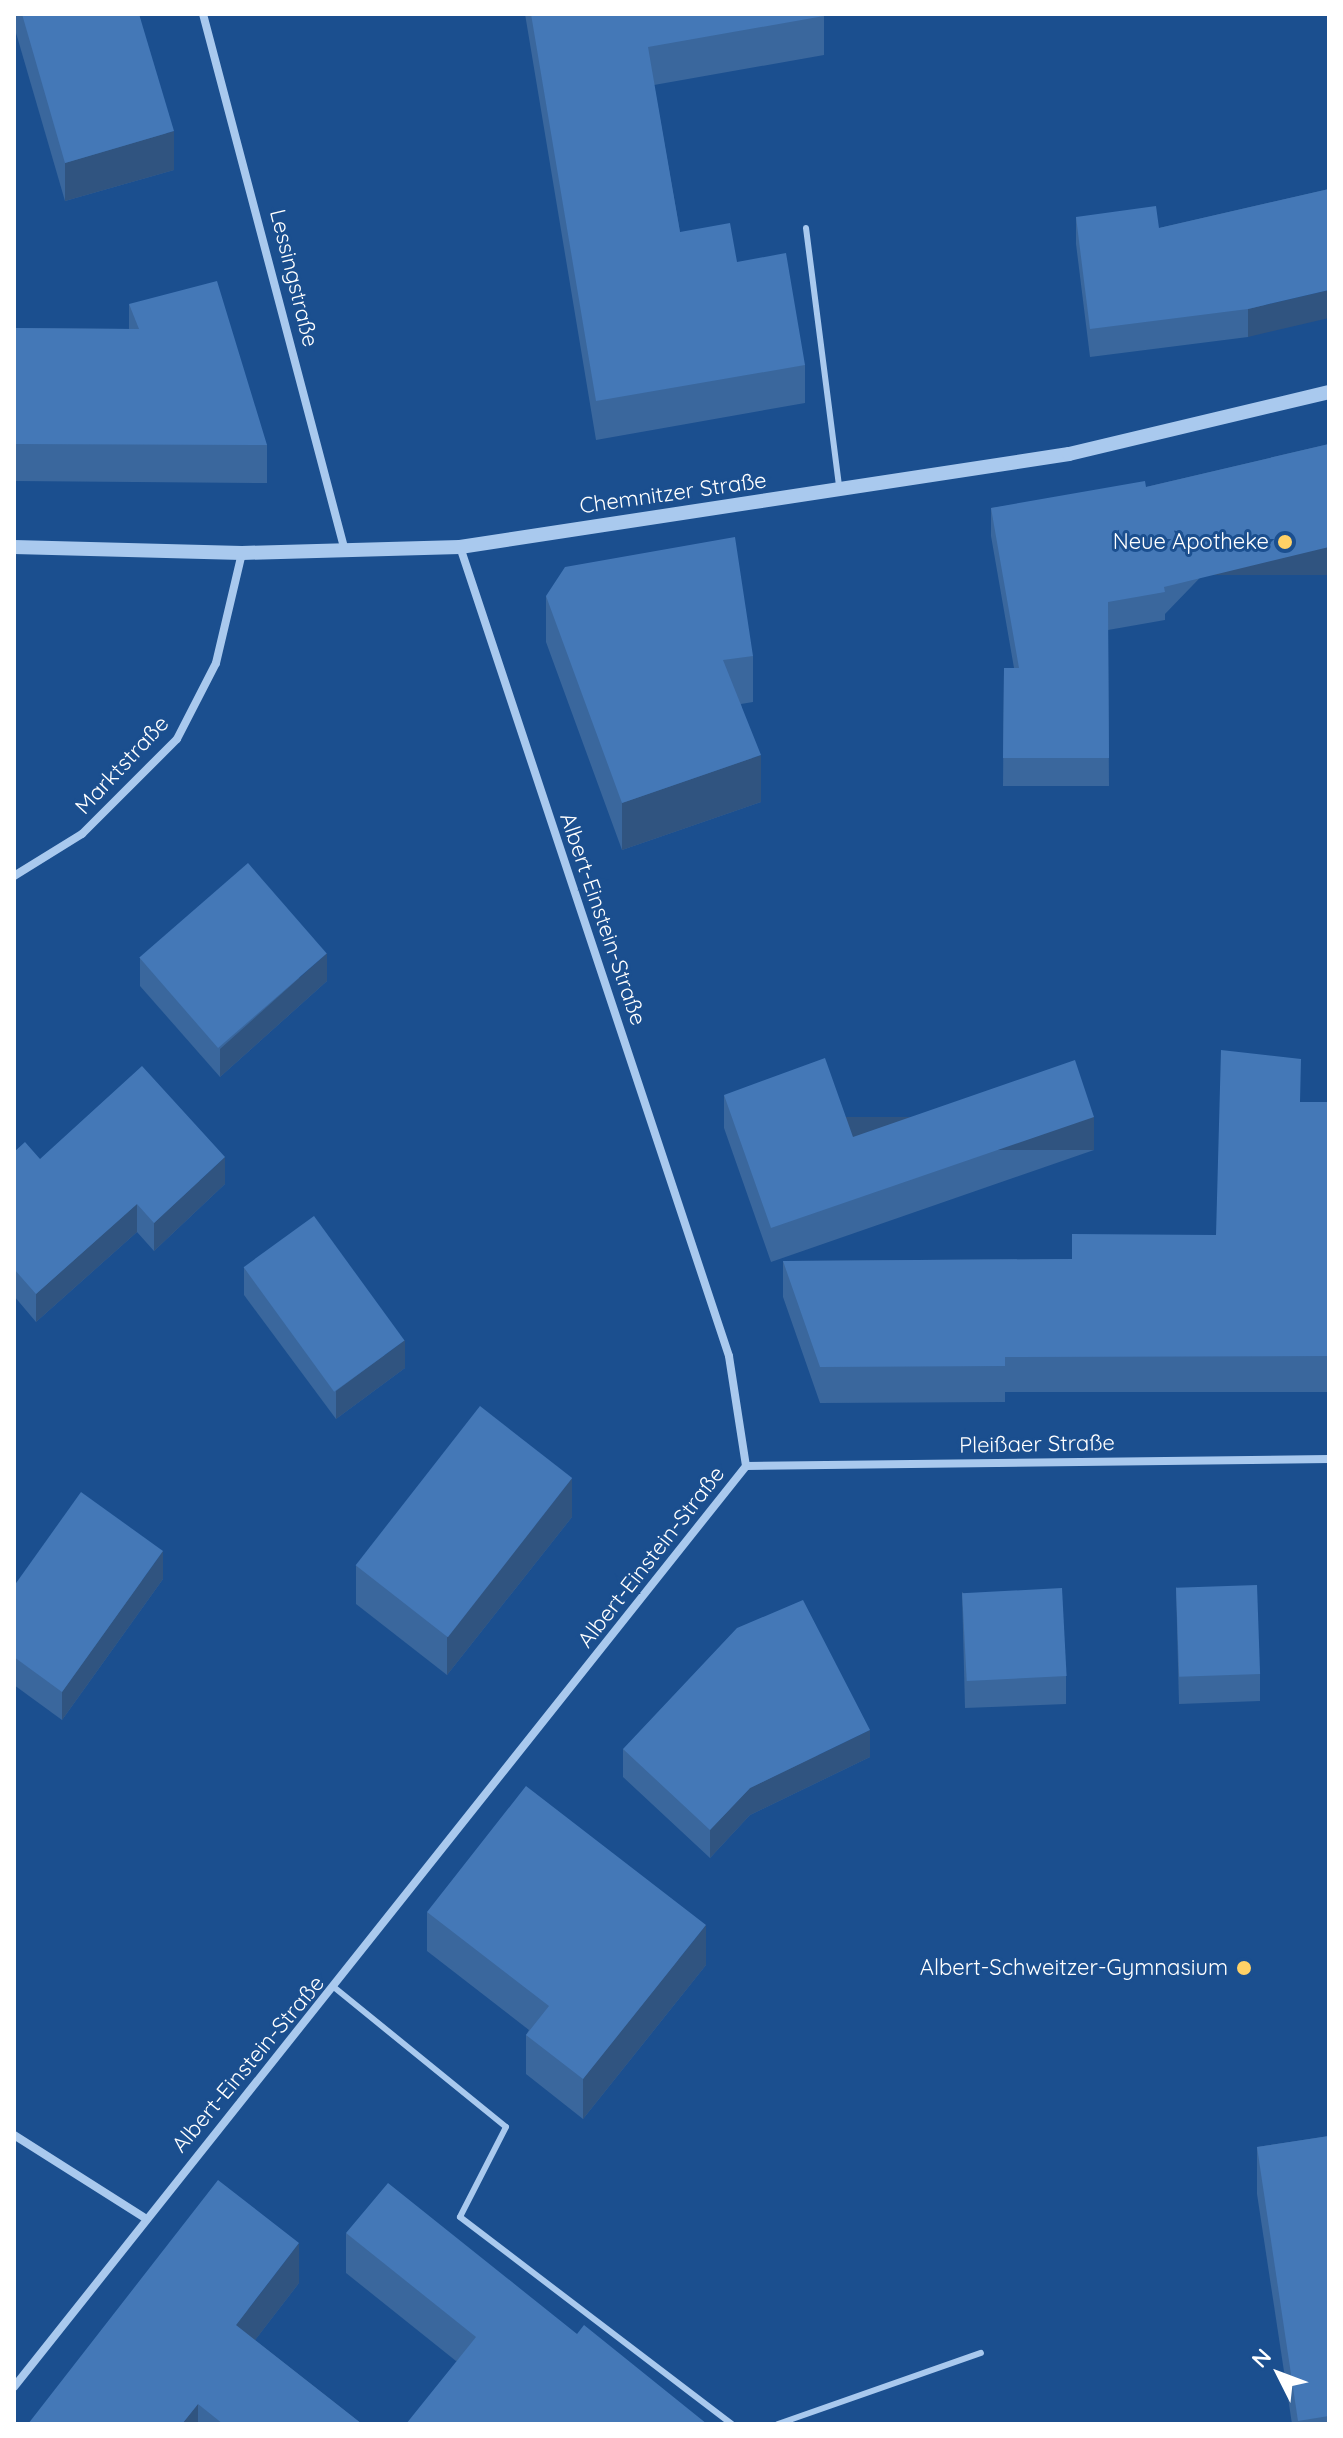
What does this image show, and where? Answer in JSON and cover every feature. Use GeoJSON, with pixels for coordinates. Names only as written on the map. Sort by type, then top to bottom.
{"type":"FeatureCollection","features":[{"type":"Feature","properties":{"kind":"street","name":"Lessingstraße"},"geometry":{"type":"LineString","coordinates":[[203,14],[346,552]]}},
{"type":"Feature","properties":{"kind":"street","name":"Chemnitzer Straße"},"geometry":{"type":"LineString","coordinates":[[14,547],[242,553],[460,547],[1069,454],[1329,392]]}},
{"type":"Feature","properties":{"kind":"street","name":"Albert-Einstein-Straße"},"geometry":{"type":"LineString","coordinates":[[14,2387],[143,2217],[335,1988],[746,1466],[729,1356],[460,547]]}},
{"type":"Feature","properties":{"kind":"street","name":"Marktstraße"},"geometry":{"type":"LineString","coordinates":[[14,876],[82,834],[177,739],[216,663],[242,553]]}},
{"type":"Feature","properties":{"kind":"street","name":"Pleißaer Straße"},"geometry":{"type":"LineString","coordinates":[[746,1466],[1329,1459]]}},
{"type":"Feature","properties":{"kind":"street"},"geometry":{"type":"LineString","coordinates":[[14,2135],[143,2217]]}},
{"type":"Feature","properties":{"kind":"lane"},"geometry":{"type":"LineString","coordinates":[[806,228],[839,491]]}},
{"type":"Feature","properties":{"kind":"lane"},"geometry":{"type":"LineString","coordinates":[[335,1988],[506,2127],[460,2217],[732,2424]]}},
{"type":"Feature","properties":{"kind":"lane"},"geometry":{"type":"LineString","coordinates":[[778,2424],[981,2353]]}},
{"type":"Feature","properties":{"kind":"building"},"geometry":{"type":"Polygon","coordinates":[[[22,14],[139,14],[174,131],[65,163],[22,14]]]}},
{"type":"Feature","properties":{"kind":"building"},"geometry":{"type":"Polygon","coordinates":[[[531,14],[824,14],[648,47],[680,232],[730,223],[737,262],[786,253],[805,365],[596,401],[531,14]]]}},
{"type":"Feature","properties":{"kind":"building"},"geometry":{"type":"Polygon","coordinates":[[[1329,189],[1329,290],[1248,309],[1090,329],[1076,217],[1156,206],[1159,228],[1329,189]]]}},
{"type":"Feature","properties":{"kind":"building"},"geometry":{"type":"Polygon","coordinates":[[[217,281],[267,445],[14,444],[14,328],[139,329],[129,304],[217,281]]]}},
{"type":"Feature","properties":{"kind":"building"},"geometry":{"type":"Polygon","coordinates":[[[1329,444],[1329,547],[1164,587],[1165,592],[1108,602],[1109,758],[1003,758],[1004,668],[1019,668],[991,508],[1145,481],[1146,487],[1329,444]]]}},
{"type":"Feature","properties":{"kind":"building"},"geometry":{"type":"Polygon","coordinates":[[[735,537],[753,656],[723,660],[761,755],[622,803],[546,596],[565,567],[735,537]]]}},
{"type":"Feature","properties":{"kind":"building"},"geometry":{"type":"Polygon","coordinates":[[[248,863],[327,954],[218,1048],[139,957],[248,863]]]}},
{"type":"Feature","properties":{"kind":"building"},"geometry":{"type":"Polygon","coordinates":[[[1221,1050],[1301,1059],[1300,1102],[1329,1102],[1329,1356],[1005,1357],[1005,1366],[820,1367],[783,1261],[1072,1259],[1072,1234],[1216,1235],[1221,1050]]]}},
{"type":"Feature","properties":{"kind":"building"},"geometry":{"type":"Polygon","coordinates":[[[825,1058],[853,1137],[1075,1060],[1094,1117],[771,1228],[724,1095],[825,1058]]]}},
{"type":"Feature","properties":{"kind":"building"},"geometry":{"type":"Polygon","coordinates":[[[142,1066],[225,1157],[154,1223],[137,1204],[36,1294],[14,1269],[14,1152],[25,1142],[40,1159],[142,1066]]]}},
{"type":"Feature","properties":{"kind":"building"},"geometry":{"type":"Polygon","coordinates":[[[314,1216],[405,1341],[334,1392],[244,1267],[314,1216]]]}},
{"type":"Feature","properties":{"kind":"building"},"geometry":{"type":"Polygon","coordinates":[[[480,1406],[572,1478],[448,1637],[356,1565],[480,1406]]]}},
{"type":"Feature","properties":{"kind":"building"},"geometry":{"type":"Polygon","coordinates":[[[81,1492],[163,1551],[62,1692],[14,1657],[14,1586],[81,1492]]]}},
{"type":"Feature","properties":{"kind":"building"},"geometry":{"type":"Polygon","coordinates":[[[1257,1585],[1260,1674],[1179,1677],[1176,1588],[1257,1585]]]}},
{"type":"Feature","properties":{"kind":"building"},"geometry":{"type":"Polygon","coordinates":[[[1062,1588],[1067,1676],[967,1681],[962,1593],[1062,1588]]]}},
{"type":"Feature","properties":{"kind":"building"},"geometry":{"type":"Polygon","coordinates":[[[803,1600],[870,1730],[750,1788],[710,1830],[623,1749],[737,1628],[803,1600]]]}},
{"type":"Feature","properties":{"kind":"building"},"geometry":{"type":"Polygon","coordinates":[[[526,1786],[706,1925],[583,2079],[526,2035],[549,2006],[427,1912],[526,1786]]]}},
{"type":"Feature","properties":{"kind":"building"},"geometry":{"type":"Polygon","coordinates":[[[1329,2136],[1329,2416],[1298,2421],[1257,2147],[1329,2136]]]}},
{"type":"Feature","properties":{"kind":"building"},"geometry":{"type":"Polygon","coordinates":[[[218,2180],[299,2243],[236,2325],[362,2424],[223,2424],[198,2404],[182,2424],[28,2424],[218,2180]]]}},
{"type":"Feature","properties":{"kind":"building"},"geometry":{"type":"Polygon","coordinates":[[[388,2183],[577,2334],[584,2325],[707,2424],[406,2424],[476,2337],[346,2233],[388,2183]]]}},
{"type":"Feature","properties":{"kind":"place","name":"Neue Apotheke"},"geometry":{"type":"Point","coordinates":[1285,542]}},
{"type":"Feature","properties":{"kind":"place","name":"Albert-Schweitzer-Gymnasium"},"geometry":{"type":"Point","coordinates":[1244,1968]}}]}
